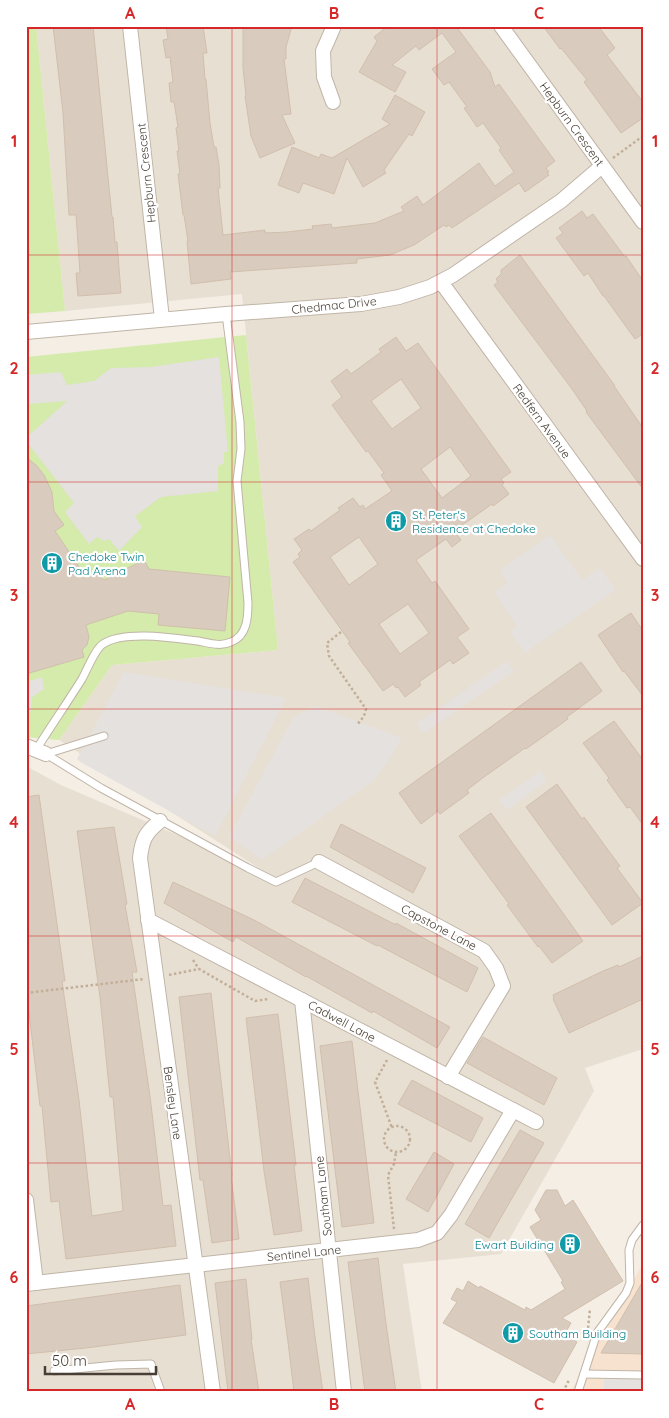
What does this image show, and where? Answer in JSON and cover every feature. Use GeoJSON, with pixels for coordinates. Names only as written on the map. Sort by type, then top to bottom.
{"type":"FeatureCollection","features":[{"type":"Feature","properties":{"kind":"street","name":"Hepburn Crescent"},"geometry":{"type":"LineString","coordinates":[[130,26],[162,319]]}},
{"type":"Feature","properties":{"kind":"street"},"geometry":{"type":"LineString","coordinates":[[333,102],[324,77],[322,51],[334,26]]}},
{"type":"Feature","properties":{"kind":"street","name":"Hepburn Crescent"},"geometry":{"type":"LineString","coordinates":[[500,26],[643,222]]}},
{"type":"Feature","properties":{"kind":"street","name":"Chedmac Drive"},"geometry":{"type":"LineString","coordinates":[[26,332],[162,319],[361,304],[399,297],[441,282],[456,273],[561,201],[602,166]]}},
{"type":"Feature","properties":{"kind":"street","name":"Redfern Avenue"},"geometry":{"type":"LineString","coordinates":[[441,282],[643,559]]}},
{"type":"Feature","properties":{"kind":"street","name":"Bensley Lane"},"geometry":{"type":"LineString","coordinates":[[160,821],[150,828],[142,842],[140,858],[212,1392]]}},
{"type":"Feature","properties":{"kind":"street","name":"Capstone Lane"},"geometry":{"type":"LineString","coordinates":[[319,862],[484,951],[496,968],[503,986],[448,1077]]}},
{"type":"Feature","properties":{"kind":"street","name":"Cadwell Lane"},"geometry":{"type":"LineString","coordinates":[[148,920],[536,1122]]}},
{"type":"Feature","properties":{"kind":"street","name":"Southam Lane"},"geometry":{"type":"LineString","coordinates":[[302,1000],[344,1392]]}},
{"type":"Feature","properties":{"kind":"street","name":"Sentinel Lane"},"geometry":{"type":"LineString","coordinates":[[31,1284],[395,1243],[418,1240],[438,1234],[512,1110]]}},
{"type":"Feature","properties":{"kind":"street"},"geometry":{"type":"LineString","coordinates":[[26,1200],[31,1284]]}},
{"type":"Feature","properties":{"kind":"lane"},"geometry":{"type":"LineString","coordinates":[[36,750],[82,678],[92,658],[103,644],[119,638],[135,636],[180,638],[222,645],[232,642],[245,630],[248,615],[237,481],[241,449],[240,422],[226,314]]}},
{"type":"Feature","properties":{"kind":"lane"},"geometry":{"type":"LineString","coordinates":[[36,750],[104,736]]}},
{"type":"Feature","properties":{"kind":"lane"},"geometry":{"type":"LineString","coordinates":[[36,750],[160,821],[276,882],[319,862]]}},
{"type":"Feature","properties":{"kind":"lane"},"geometry":{"type":"LineString","coordinates":[[578,1392],[597,1333],[626,1293],[630,1284],[629,1250],[632,1240],[643,1225]]}},
{"type":"Feature","properties":{"kind":"lane"},"geometry":{"type":"LineString","coordinates":[[54,1371],[116,1365],[151,1364],[161,1392]]}},
{"type":"Feature","properties":{"kind":"lane"},"geometry":{"type":"LineString","coordinates":[[584,1374],[643,1375]]}},
{"type":"Feature","properties":{"kind":"path"},"geometry":{"type":"LineString","coordinates":[[602,166],[643,136]]}},
{"type":"Feature","properties":{"kind":"path"},"geometry":{"type":"LineString","coordinates":[[341,632],[327,643],[329,656],[366,709],[364,716],[357,725]]}},
{"type":"Feature","properties":{"kind":"path"},"geometry":{"type":"LineString","coordinates":[[392,1128],[375,1082],[393,1048]]}},
{"type":"Feature","properties":{"kind":"path"},"geometry":{"type":"LineString","coordinates":[[400,1127],[407,1132],[409,1136],[408,1144],[404,1150],[396,1152],[389,1149],[384,1142],[385,1134],[392,1128],[400,1127]]}},
{"type":"Feature","properties":{"kind":"path"},"geometry":{"type":"LineString","coordinates":[[395,1243],[388,1175],[394,1164],[396,1152]]}},
{"type":"Feature","properties":{"kind":"shaded area"},"geometry":{"type":"Polygon","coordinates":[[[36,26],[643,26],[643,1049],[585,1068],[594,1091],[501,1254],[403,1264],[422,1392],[26,1392],[26,766],[61,785],[268,874],[59,740],[112,665],[278,650],[242,294],[65,311],[36,26]]]}},
{"type":"Feature","properties":{"kind":"shaded area"},"geometry":{"type":"Polygon","coordinates":[[[219,357],[228,452],[224,452],[224,463],[218,466],[218,491],[161,497],[135,516],[142,527],[119,551],[109,539],[104,541],[97,537],[89,544],[65,512],[74,503],[26,441],[26,438],[67,401],[28,404],[26,406],[26,375],[61,372],[67,385],[94,381],[111,368],[151,367],[219,357]]]}},
{"type":"Feature","properties":{"kind":"shaded area"},"geometry":{"type":"Polygon","coordinates":[[[550,535],[582,580],[600,568],[615,590],[525,653],[510,632],[517,626],[494,592],[508,583],[500,570],[550,535]]]}},
{"type":"Feature","properties":{"kind":"shaded area"},"geometry":{"type":"Polygon","coordinates":[[[507,661],[514,671],[423,734],[416,724],[507,661]]]}},
{"type":"Feature","properties":{"kind":"shaded area"},"geometry":{"type":"Polygon","coordinates":[[[124,672],[286,698],[215,836],[77,759],[124,672]]]}},
{"type":"Feature","properties":{"kind":"shaded area"},"geometry":{"type":"Polygon","coordinates":[[[42,677],[44,689],[31,698],[31,711],[26,712],[26,682],[42,677]]]}},
{"type":"Feature","properties":{"kind":"shaded area"},"geometry":{"type":"Polygon","coordinates":[[[315,706],[402,738],[391,757],[373,781],[262,860],[229,837],[293,718],[315,706]]]}},
{"type":"Feature","properties":{"kind":"shaded area"},"geometry":{"type":"Polygon","coordinates":[[[540,771],[547,781],[507,810],[499,800],[540,771]]]}},
{"type":"Feature","properties":{"kind":"shaded area"},"geometry":{"type":"Polygon","coordinates":[[[643,1263],[643,1392],[571,1391],[643,1263]]]}},
{"type":"Feature","properties":{"kind":"shaded area"},"geometry":{"type":"Polygon","coordinates":[[[604,1379],[643,1379],[643,1392],[604,1392],[604,1379]]]}},
{"type":"Feature","properties":{"kind":"green space"},"geometry":{"type":"Polygon","coordinates":[[[26,26],[36,26],[65,311],[26,314],[26,26]]]}},
{"type":"Feature","properties":{"kind":"green space"},"geometry":{"type":"Polygon","coordinates":[[[246,335],[278,650],[112,665],[59,740],[26,737],[26,357],[246,335]]]}},
{"type":"Feature","properties":{"kind":"building"},"geometry":{"type":"Polygon","coordinates":[[[53,26],[93,26],[121,293],[78,296],[76,273],[80,273],[76,215],[69,215],[63,113],[53,26]]]}},
{"type":"Feature","properties":{"kind":"building"},"geometry":{"type":"Polygon","coordinates":[[[166,26],[203,26],[207,53],[203,53],[205,79],[210,123],[219,165],[220,188],[218,188],[223,235],[265,230],[265,233],[287,232],[313,229],[312,226],[331,224],[332,228],[375,223],[404,211],[401,207],[417,196],[423,205],[479,163],[495,186],[514,172],[499,150],[501,148],[483,123],[477,127],[464,108],[467,107],[449,82],[444,85],[432,69],[456,52],[442,33],[419,50],[416,46],[392,65],[406,72],[395,92],[359,72],[377,41],[374,37],[388,26],[456,26],[490,72],[495,87],[499,84],[555,161],[546,168],[549,175],[525,192],[519,183],[452,228],[449,225],[446,227],[444,225],[414,245],[390,255],[357,259],[357,263],[230,272],[231,279],[191,284],[188,241],[178,174],[180,174],[176,128],[178,127],[174,102],[171,102],[169,83],[173,82],[170,57],[166,58],[163,40],[168,39],[166,26]]]}},
{"type":"Feature","properties":{"kind":"building"},"geometry":{"type":"Polygon","coordinates":[[[243,26],[292,26],[286,47],[286,59],[284,59],[291,114],[282,115],[295,143],[260,158],[251,136],[245,96],[243,26]]]}},
{"type":"Feature","properties":{"kind":"building"},"geometry":{"type":"Polygon","coordinates":[[[543,26],[598,26],[615,48],[607,55],[643,102],[643,118],[621,133],[584,82],[587,80],[543,26]]]}},
{"type":"Feature","properties":{"kind":"building"},"geometry":{"type":"Polygon","coordinates":[[[395,95],[425,112],[412,136],[409,134],[384,170],[386,173],[363,187],[347,158],[334,194],[303,183],[299,193],[278,185],[292,147],[319,158],[321,154],[332,158],[390,124],[382,119],[395,95]]]}},
{"type":"Feature","properties":{"kind":"building"},"geometry":{"type":"Polygon","coordinates":[[[582,211],[587,218],[593,214],[643,281],[643,334],[635,339],[588,273],[584,276],[556,238],[563,233],[559,228],[582,211]]]}},
{"type":"Feature","properties":{"kind":"building"},"geometry":{"type":"Polygon","coordinates":[[[520,255],[615,386],[643,428],[643,489],[586,412],[572,389],[494,285],[498,282],[496,279],[501,274],[501,270],[520,255]]]}},
{"type":"Feature","properties":{"kind":"building","name":"St. Peter's Residence at Chedoke"},"geometry":{"type":"Polygon","coordinates":[[[396,337],[406,351],[418,343],[511,472],[501,479],[504,483],[502,485],[509,494],[454,531],[461,540],[452,547],[446,539],[416,560],[432,583],[435,581],[469,629],[457,637],[469,653],[453,664],[450,660],[419,682],[421,685],[405,697],[398,687],[396,688],[393,684],[383,691],[293,562],[300,557],[298,554],[302,550],[294,539],[309,529],[311,531],[353,498],[360,507],[363,505],[365,509],[392,491],[381,475],[384,473],[368,451],[366,452],[332,405],[342,397],[331,381],[347,369],[351,374],[381,352],[379,349],[396,337]],[[401,379],[371,401],[392,429],[421,408],[401,379]],[[450,447],[421,469],[442,498],[471,476],[450,447]],[[359,537],[330,557],[349,585],[378,564],[359,537]],[[408,604],[379,624],[400,654],[429,633],[408,604]]]}},
{"type":"Feature","properties":{"kind":"building","name":"Chedoke Twin Pad Arena"},"geometry":{"type":"Polygon","coordinates":[[[26,457],[44,475],[52,492],[54,511],[64,525],[55,531],[84,574],[96,574],[104,580],[144,560],[149,569],[230,577],[225,631],[158,625],[159,614],[128,611],[86,625],[89,637],[87,645],[82,650],[84,657],[26,674],[26,457]]]}},
{"type":"Feature","properties":{"kind":"building"},"geometry":{"type":"Polygon","coordinates":[[[631,613],[643,631],[643,696],[623,672],[598,635],[631,613]]]}},
{"type":"Feature","properties":{"kind":"building"},"geometry":{"type":"Polygon","coordinates":[[[581,662],[602,691],[567,717],[568,719],[467,790],[469,793],[440,814],[438,811],[421,824],[399,793],[581,662]]]}},
{"type":"Feature","properties":{"kind":"building"},"geometry":{"type":"Polygon","coordinates":[[[614,721],[643,760],[643,825],[630,807],[627,808],[607,780],[609,778],[583,743],[614,721]]]}},
{"type":"Feature","properties":{"kind":"building"},"geometry":{"type":"Polygon","coordinates":[[[557,784],[620,866],[617,868],[643,903],[612,925],[526,807],[557,784]]]}},
{"type":"Feature","properties":{"kind":"building"},"geometry":{"type":"Polygon","coordinates":[[[39,795],[65,981],[62,981],[79,1100],[92,1216],[123,1211],[113,1097],[110,1097],[100,997],[77,831],[114,827],[137,972],[132,972],[150,1096],[163,1206],[171,1205],[176,1246],[66,1259],[59,1201],[51,1202],[42,1106],[40,1106],[26,987],[26,797],[39,795]]]}},
{"type":"Feature","properties":{"kind":"building"},"geometry":{"type":"Polygon","coordinates":[[[491,813],[583,941],[552,963],[507,905],[509,904],[459,836],[491,813]]]}},
{"type":"Feature","properties":{"kind":"building"},"geometry":{"type":"Polygon","coordinates":[[[341,824],[426,868],[413,893],[330,847],[341,824]]]}},
{"type":"Feature","properties":{"kind":"building"},"geometry":{"type":"Polygon","coordinates":[[[305,878],[396,925],[396,923],[478,968],[467,992],[292,902],[305,878]]]}},
{"type":"Feature","properties":{"kind":"building"},"geometry":{"type":"Polygon","coordinates":[[[173,882],[254,920],[450,1027],[437,1048],[236,937],[233,942],[164,903],[173,882]]]}},
{"type":"Feature","properties":{"kind":"building"},"geometry":{"type":"Polygon","coordinates":[[[643,956],[643,999],[569,1033],[553,999],[553,995],[603,971],[618,965],[619,967],[643,956]]]}},
{"type":"Feature","properties":{"kind":"building"},"geometry":{"type":"Polygon","coordinates":[[[211,993],[239,1239],[212,1243],[203,1180],[200,1180],[179,997],[211,993]]]}},
{"type":"Feature","properties":{"kind":"building"},"geometry":{"type":"Polygon","coordinates":[[[278,1014],[302,1231],[274,1235],[264,1171],[246,1018],[278,1014]]]}},
{"type":"Feature","properties":{"kind":"building"},"geometry":{"type":"Polygon","coordinates":[[[483,1037],[557,1078],[544,1105],[467,1063],[483,1037]]]}},
{"type":"Feature","properties":{"kind":"building"},"geometry":{"type":"Polygon","coordinates":[[[352,1041],[374,1223],[342,1227],[320,1046],[352,1041]]]}},
{"type":"Feature","properties":{"kind":"building"},"geometry":{"type":"Polygon","coordinates":[[[412,1080],[483,1118],[471,1142],[398,1104],[412,1080]]]}},
{"type":"Feature","properties":{"kind":"building"},"geometry":{"type":"Polygon","coordinates":[[[520,1130],[544,1143],[489,1238],[465,1224],[520,1130]]]}},
{"type":"Feature","properties":{"kind":"building"},"geometry":{"type":"Polygon","coordinates":[[[434,1152],[454,1164],[428,1212],[406,1199],[434,1152]]]}},
{"type":"Feature","properties":{"kind":"building"},"geometry":{"type":"Polygon","coordinates":[[[546,1190],[557,1190],[565,1206],[573,1200],[623,1281],[562,1318],[571,1323],[564,1335],[577,1342],[554,1383],[443,1323],[457,1302],[451,1299],[457,1288],[463,1291],[468,1281],[525,1310],[526,1307],[531,1310],[565,1289],[561,1282],[563,1281],[530,1227],[541,1220],[535,1210],[546,1190]]]}},
{"type":"Feature","properties":{"kind":"building"},"geometry":{"type":"Polygon","coordinates":[[[378,1258],[396,1392],[365,1392],[348,1262],[378,1258]]]}},
{"type":"Feature","properties":{"kind":"building"},"geometry":{"type":"Polygon","coordinates":[[[308,1278],[323,1392],[294,1392],[280,1282],[308,1278]]]}},
{"type":"Feature","properties":{"kind":"building"},"geometry":{"type":"Polygon","coordinates":[[[246,1279],[251,1339],[259,1392],[228,1392],[215,1283],[246,1279]]]}},
{"type":"Feature","properties":{"kind":"building"},"geometry":{"type":"Polygon","coordinates":[[[643,1281],[643,1354],[601,1353],[643,1281]]]}},
{"type":"Feature","properties":{"kind":"building"},"geometry":{"type":"Polygon","coordinates":[[[180,1285],[186,1335],[26,1354],[26,1306],[180,1285]]]}},
{"type":"Feature","properties":{"kind":"place","name":"St. Peter's Residence at Chedoke"},"geometry":{"type":"Point","coordinates":[396,521]}},
{"type":"Feature","properties":{"kind":"place","name":"Chedoke Twin Pad Arena"},"geometry":{"type":"Point","coordinates":[52,563]}},
{"type":"Feature","properties":{"kind":"place","name":"Ewart Building"},"geometry":{"type":"Point","coordinates":[570,1244]}},
{"type":"Feature","properties":{"kind":"place","name":"Southam Building"},"geometry":{"type":"Point","coordinates":[513,1333]}}]}
